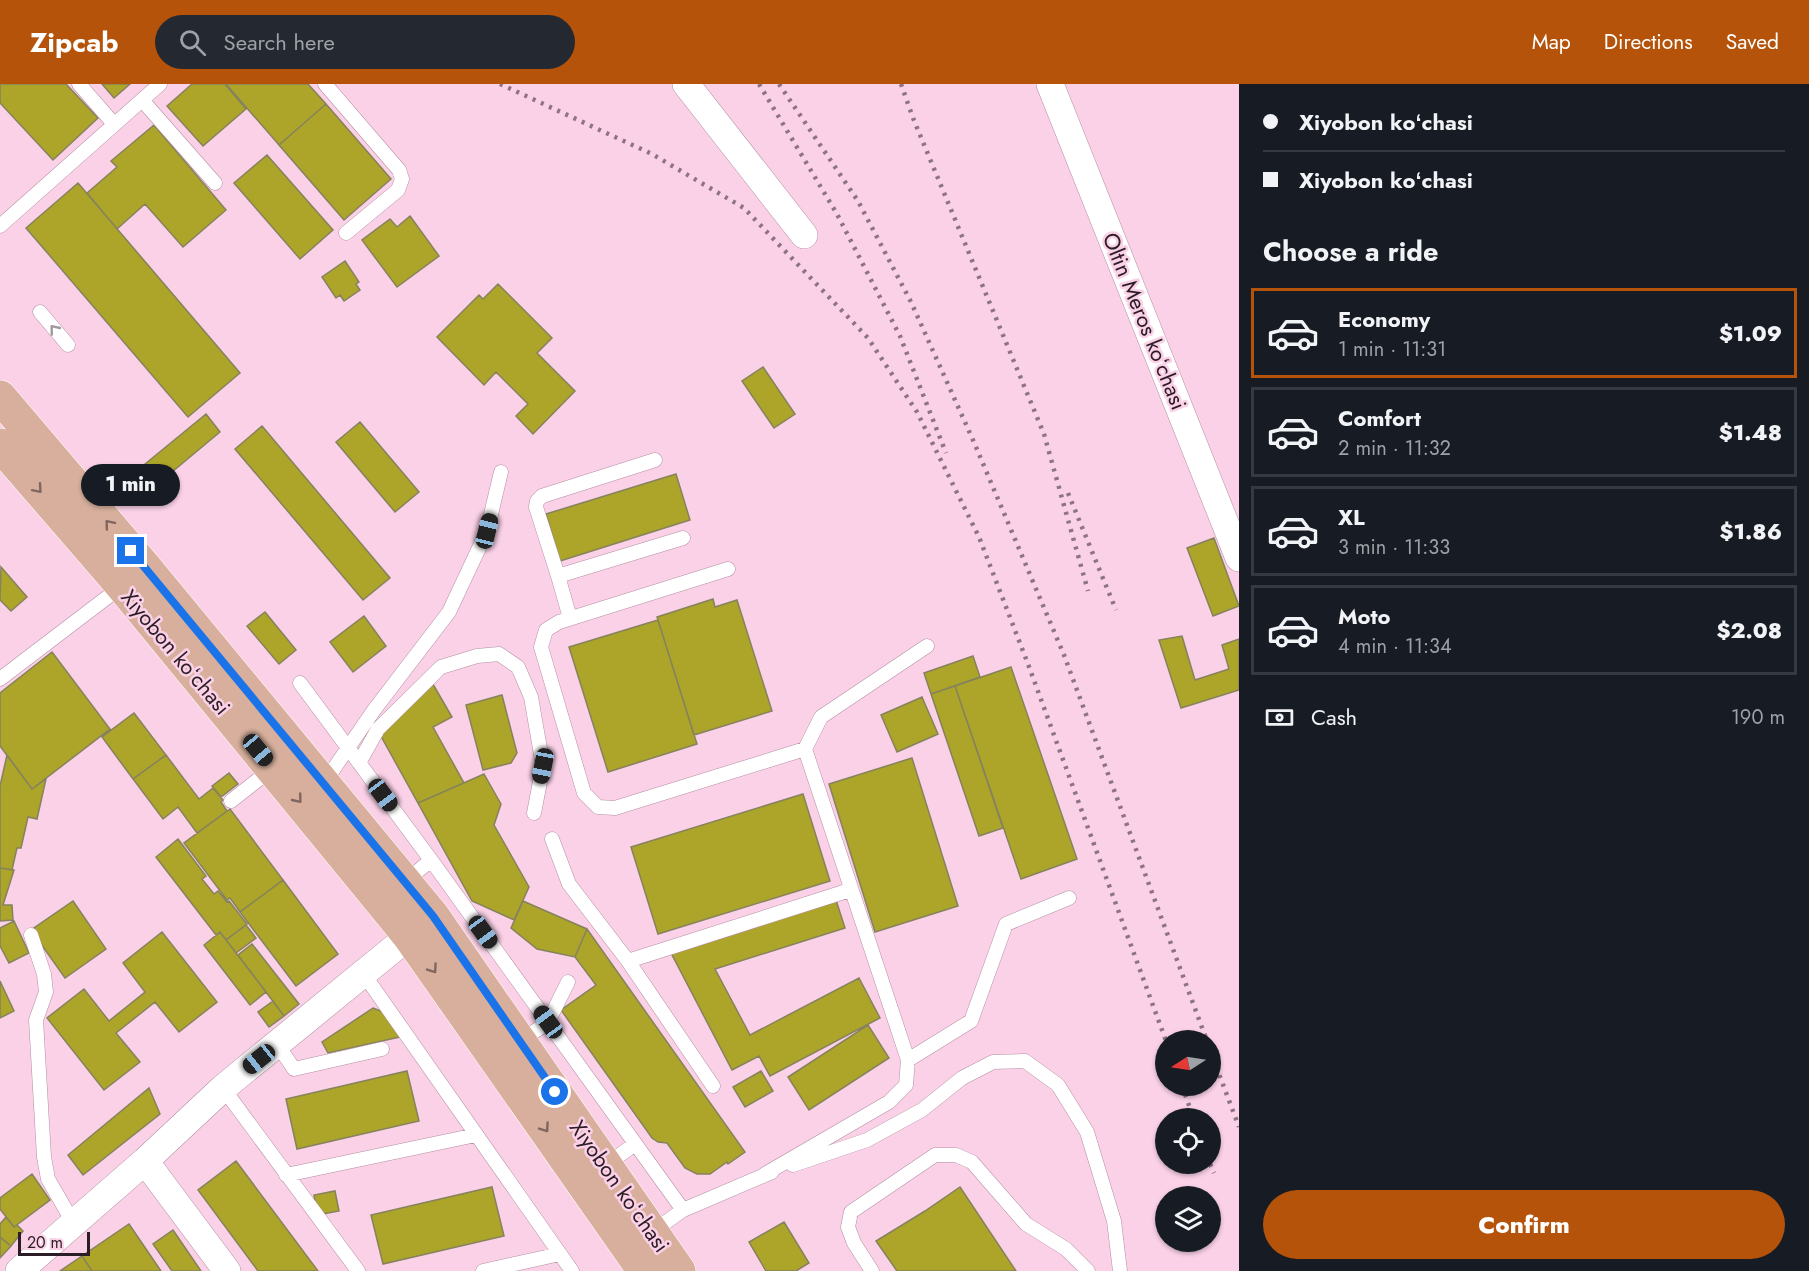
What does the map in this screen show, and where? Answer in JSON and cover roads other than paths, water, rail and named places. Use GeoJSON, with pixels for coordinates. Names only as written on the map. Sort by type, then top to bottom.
{"type":"FeatureCollection","features":[{"type":"Feature","properties":{"kind":"main road","name":"Xiyobon koʻchasi"},"geometry":{"type":"LineString","coordinates":[[0,397],[273,768],[409,936],[644,1271]]}},
{"type":"Feature","properties":{"kind":"main road","name":"Xiyobon koʻchasi"},"geometry":{"type":"LineString","coordinates":[[0,445],[133,576],[324,783],[433,916],[680,1271]]}},
{"type":"Feature","properties":{"kind":"street"},"geometry":{"type":"LineString","coordinates":[[686,84],[804,235]]}},
{"type":"Feature","properties":{"kind":"street","name":"Oltin Meros koʻchasi"},"geometry":{"type":"LineString","coordinates":[[1050,84],[1239,558]]}},
{"type":"Feature","properties":{"kind":"street"},"geometry":{"type":"LineString","coordinates":[[19,1271],[145,1161],[223,1088],[409,936]]}},
{"type":"Feature","properties":{"kind":"street"},"geometry":{"type":"LineString","coordinates":[[145,1161],[227,1271]]}},
{"type":"Feature","properties":{"kind":"lane"},"geometry":{"type":"LineString","coordinates":[[79,84],[114,124]]}},
{"type":"Feature","properties":{"kind":"lane"},"geometry":{"type":"LineString","coordinates":[[0,226],[160,84]]}},
{"type":"Feature","properties":{"kind":"lane"},"geometry":{"type":"LineString","coordinates":[[325,84],[399,170],[402,179],[398,190],[346,233]]}},
{"type":"Feature","properties":{"kind":"lane"},"geometry":{"type":"LineString","coordinates":[[142,100],[215,183]]}},
{"type":"Feature","properties":{"kind":"lane"},"geometry":{"type":"LineString","coordinates":[[40,312],[68,345]]}},
{"type":"Feature","properties":{"kind":"lane"},"geometry":{"type":"LineString","coordinates":[[570,618],[536,507],[537,501],[542,496],[655,460]]}},
{"type":"Feature","properties":{"kind":"lane"},"geometry":{"type":"LineString","coordinates":[[324,783],[374,710],[449,612],[487,531],[501,472]]}},
{"type":"Feature","properties":{"kind":"lane"},"geometry":{"type":"LineString","coordinates":[[558,576],[683,538]]}},
{"type":"Feature","properties":{"kind":"lane"},"geometry":{"type":"LineString","coordinates":[[728,568],[570,618],[546,630],[542,647],[584,793],[598,807],[615,808],[805,749]]}},
{"type":"Feature","properties":{"kind":"lane"},"geometry":{"type":"LineString","coordinates":[[0,679],[133,576]]}},
{"type":"Feature","properties":{"kind":"lane"},"geometry":{"type":"LineString","coordinates":[[765,1174],[889,1102],[906,1085],[908,1060],[805,749],[821,717],[927,646]]}},
{"type":"Feature","properties":{"kind":"lane"},"geometry":{"type":"LineString","coordinates":[[359,763],[378,729],[441,667],[477,656],[499,654],[518,667],[531,697],[543,766],[534,813]]}},
{"type":"Feature","properties":{"kind":"lane"},"geometry":{"type":"LineString","coordinates":[[300,683],[431,860],[682,1210]]}},
{"type":"Feature","properties":{"kind":"lane"},"geometry":{"type":"LineString","coordinates":[[231,801],[273,768]]}},
{"type":"Feature","properties":{"kind":"lane"},"geometry":{"type":"LineString","coordinates":[[552,839],[569,884],[628,961],[714,1086]]}},
{"type":"Feature","properties":{"kind":"lane"},"geometry":{"type":"LineString","coordinates":[[405,882],[431,860]]}},
{"type":"Feature","properties":{"kind":"lane"},"geometry":{"type":"LineString","coordinates":[[628,961],[850,890]]}},
{"type":"Feature","properties":{"kind":"lane"},"geometry":{"type":"LineString","coordinates":[[908,1060],[971,1022],[1006,924],[1069,898]]}},
{"type":"Feature","properties":{"kind":"lane"},"geometry":{"type":"LineString","coordinates":[[31,934],[44,974],[46,992],[36,1020],[44,1157],[48,1179],[74,1224]]}},
{"type":"Feature","properties":{"kind":"lane"},"geometry":{"type":"LineString","coordinates":[[363,973],[572,1271]]}},
{"type":"Feature","properties":{"kind":"lane"},"geometry":{"type":"LineString","coordinates":[[521,1041],[548,1022],[568,982]]}},
{"type":"Feature","properties":{"kind":"lane"},"geometry":{"type":"LineString","coordinates":[[277,1044],[294,1069],[381,1049]]}},
{"type":"Feature","properties":{"kind":"lane"},"geometry":{"type":"LineString","coordinates":[[652,1232],[682,1210],[765,1174],[867,1140],[921,1110],[962,1078],[993,1062],[1025,1060],[1058,1085],[1087,1132],[1114,1221],[1120,1271]]}},
{"type":"Feature","properties":{"kind":"lane"},"geometry":{"type":"LineString","coordinates":[[223,1088],[358,1271]]}},
{"type":"Feature","properties":{"kind":"lane"},"geometry":{"type":"LineString","coordinates":[[286,1175],[476,1135]]}},
{"type":"Feature","properties":{"kind":"lane"},"geometry":{"type":"LineString","coordinates":[[606,1165],[635,1144]]}},
{"type":"Feature","properties":{"kind":"lane"},"geometry":{"type":"LineString","coordinates":[[872,1271],[854,1243],[848,1227],[851,1212],[935,1155],[956,1155],[972,1161],[1026,1224],[1066,1249],[1089,1271]]}},
{"type":"Feature","properties":{"kind":"lane"},"geometry":{"type":"LineString","coordinates":[[483,1271],[560,1254]]}},
{"type":"Feature","properties":{"kind":"railway"},"geometry":{"type":"LineString","coordinates":[[500,84],[652,154],[744,208],[868,338],[917,412],[979,537],[1162,1030]]}},
{"type":"Feature","properties":{"kind":"railway"},"geometry":{"type":"LineString","coordinates":[[759,84],[837,214],[900,336],[946,453]]}},
{"type":"Feature","properties":{"kind":"railway"},"geometry":{"type":"LineString","coordinates":[[779,84],[858,201],[911,302],[973,440],[1064,655],[1203,1030]]}},
{"type":"Feature","properties":{"kind":"railway"},"geometry":{"type":"LineString","coordinates":[[901,84],[1044,434],[1088,591]]}},
{"type":"Feature","properties":{"kind":"railway"},"geometry":{"type":"LineString","coordinates":[[1068,493],[1116,610]]}},
{"type":"Feature","properties":{"kind":"railway"},"geometry":{"type":"LineString","coordinates":[[1221,1079],[1239,1127]]}},
{"type":"Feature","properties":{"kind":"railway"},"geometry":{"type":"LineString","coordinates":[[1186,1096],[1190,1108]]}}]}
